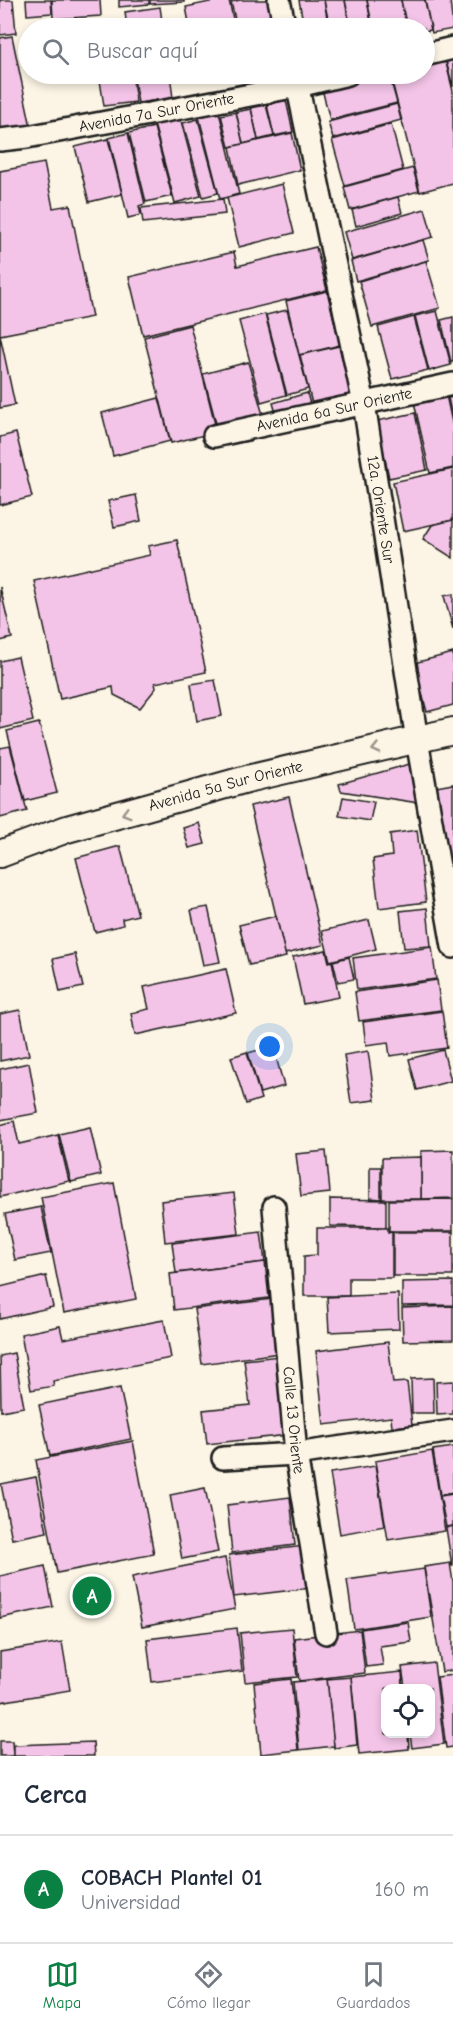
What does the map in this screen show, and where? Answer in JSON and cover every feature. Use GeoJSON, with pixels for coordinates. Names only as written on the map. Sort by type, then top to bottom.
{"type":"FeatureCollection","features":[{"type":"Feature","properties":{"kind":"street"},"geometry":{"type":"LineString","coordinates":[[279,0],[283,18]]}},
{"type":"Feature","properties":{"kind":"street"},"geometry":{"type":"LineString","coordinates":[[435,52],[453,48]]}},
{"type":"Feature","properties":{"kind":"street","name":"Avenida 7a Sur Oriente"},"geometry":{"type":"LineString","coordinates":[[0,140],[27,137],[278,84]]}},
{"type":"Feature","properties":{"kind":"street","name":"12a. Oriente Sur"},"geometry":{"type":"LineString","coordinates":[[298,84],[364,404],[417,740],[453,947]]}},
{"type":"Feature","properties":{"kind":"street","name":"Avenida 6a Sur Oriente"},"geometry":{"type":"LineString","coordinates":[[214,436],[453,384]]}},
{"type":"Feature","properties":{"kind":"street","name":"Avenida 5a Sur Oriente"},"geometry":{"type":"LineString","coordinates":[[0,854],[68,829],[247,779],[453,731]]}},
{"type":"Feature","properties":{"kind":"street","name":"Calle 13 Oriente"},"geometry":{"type":"LineString","coordinates":[[274,1207],[296,1454],[326,1633]]}},
{"type":"Feature","properties":{"kind":"street"},"geometry":{"type":"LineString","coordinates":[[223,1458],[296,1454],[453,1431]]}},
{"type":"Feature","properties":{"kind":"building"},"geometry":{"type":"Polygon","coordinates":[[[0,0],[13,0],[16,33],[0,35],[0,0]]]}},
{"type":"Feature","properties":{"kind":"building"},"geometry":{"type":"Polygon","coordinates":[[[26,0],[51,0],[52,13],[27,15],[26,0]]]}},
{"type":"Feature","properties":{"kind":"building"},"geometry":{"type":"Polygon","coordinates":[[[52,0],[100,0],[101,16],[53,18],[52,0]]]}},
{"type":"Feature","properties":{"kind":"building"},"geometry":{"type":"Polygon","coordinates":[[[119,0],[149,0],[149,4],[119,7],[119,0]]]}},
{"type":"Feature","properties":{"kind":"building"},"geometry":{"type":"Polygon","coordinates":[[[150,0],[184,0],[184,2],[150,4],[150,0]]]}},
{"type":"Feature","properties":{"kind":"building"},"geometry":{"type":"Polygon","coordinates":[[[229,0],[233,18],[188,18],[186,7],[229,0]]]}},
{"type":"Feature","properties":{"kind":"building"},"geometry":{"type":"Polygon","coordinates":[[[271,0],[275,18],[235,18],[231,2],[271,0]]]}},
{"type":"Feature","properties":{"kind":"building"},"geometry":{"type":"Polygon","coordinates":[[[299,0],[324,0],[327,18],[302,18],[299,0]]]}},
{"type":"Feature","properties":{"kind":"building"},"geometry":{"type":"Polygon","coordinates":[[[324,0],[345,0],[348,18],[328,18],[324,0]]]}},
{"type":"Feature","properties":{"kind":"building"},"geometry":{"type":"Polygon","coordinates":[[[345,0],[367,0],[370,18],[349,18],[345,0]]]}},
{"type":"Feature","properties":{"kind":"building"},"geometry":{"type":"Polygon","coordinates":[[[367,0],[401,0],[405,18],[371,18],[367,0]]]}},
{"type":"Feature","properties":{"kind":"building"},"geometry":{"type":"Polygon","coordinates":[[[401,0],[425,0],[429,18],[405,18],[401,0]]]}},
{"type":"Feature","properties":{"kind":"building"},"geometry":{"type":"Polygon","coordinates":[[[425,0],[450,0],[453,29],[435,32],[435,18],[429,18],[425,0]]]}},
{"type":"Feature","properties":{"kind":"building"},"geometry":{"type":"Polygon","coordinates":[[[160,7],[162,18],[126,18],[125,12],[160,7]]]}},
{"type":"Feature","properties":{"kind":"building"},"geometry":{"type":"Polygon","coordinates":[[[12,36],[18,65],[18,84],[22,84],[31,127],[0,133],[0,38],[12,36]]]}},
{"type":"Feature","properties":{"kind":"building"},"geometry":{"type":"Polygon","coordinates":[[[445,59],[453,91],[453,183],[420,192],[393,84],[435,84],[435,61],[445,59]]]}},
{"type":"Feature","properties":{"kind":"building"},"geometry":{"type":"Polygon","coordinates":[[[453,59],[453,87],[446,61],[453,59]]]}},
{"type":"Feature","properties":{"kind":"building"},"geometry":{"type":"Polygon","coordinates":[[[101,84],[133,84],[136,102],[104,106],[101,84]]]}},
{"type":"Feature","properties":{"kind":"building"},"geometry":{"type":"Polygon","coordinates":[[[135,84],[171,84],[173,98],[138,103],[135,84]]]}},
{"type":"Feature","properties":{"kind":"building"},"geometry":{"type":"Polygon","coordinates":[[[342,84],[392,84],[397,103],[330,120],[322,89],[342,84]]]}},
{"type":"Feature","properties":{"kind":"building"},"geometry":{"type":"Polygon","coordinates":[[[286,100],[293,132],[274,136],[267,105],[286,100]]]}},
{"type":"Feature","properties":{"kind":"building"},"geometry":{"type":"Polygon","coordinates":[[[397,104],[401,120],[333,139],[328,122],[397,104]]]}},
{"type":"Feature","properties":{"kind":"building"},"geometry":{"type":"Polygon","coordinates":[[[266,105],[274,136],[258,140],[251,108],[266,105]]]}},
{"type":"Feature","properties":{"kind":"building"},"geometry":{"type":"Polygon","coordinates":[[[251,109],[258,140],[243,144],[236,112],[251,109]]]}},
{"type":"Feature","properties":{"kind":"building"},"geometry":{"type":"Polygon","coordinates":[[[219,112],[239,194],[220,199],[199,117],[219,112]]]}},
{"type":"Feature","properties":{"kind":"building"},"geometry":{"type":"Polygon","coordinates":[[[236,112],[243,144],[229,147],[221,115],[236,112]]]}},
{"type":"Feature","properties":{"kind":"building"},"geometry":{"type":"Polygon","coordinates":[[[180,117],[201,196],[175,203],[154,124],[180,117]]]}},
{"type":"Feature","properties":{"kind":"building"},"geometry":{"type":"Polygon","coordinates":[[[198,119],[218,193],[203,197],[183,123],[198,119]]]}},
{"type":"Feature","properties":{"kind":"building"},"geometry":{"type":"Polygon","coordinates":[[[391,124],[403,170],[345,186],[332,140],[391,124]]]}},
{"type":"Feature","properties":{"kind":"building"},"geometry":{"type":"Polygon","coordinates":[[[154,127],[172,196],[146,202],[129,133],[154,127]]]}},
{"type":"Feature","properties":{"kind":"building"},"geometry":{"type":"Polygon","coordinates":[[[128,133],[145,204],[139,206],[141,215],[128,218],[109,138],[128,133]]]}},
{"type":"Feature","properties":{"kind":"building"},"geometry":{"type":"Polygon","coordinates":[[[292,133],[300,170],[238,185],[230,147],[292,133]]]}},
{"type":"Feature","properties":{"kind":"building"},"geometry":{"type":"Polygon","coordinates":[[[108,139],[122,194],[89,202],[75,147],[108,139]]]}},
{"type":"Feature","properties":{"kind":"building"},"geometry":{"type":"Polygon","coordinates":[[[44,163],[53,208],[70,205],[92,317],[0,335],[0,171],[44,163]]]}},
{"type":"Feature","properties":{"kind":"building"},"geometry":{"type":"Polygon","coordinates":[[[413,168],[419,191],[350,210],[344,187],[413,168]]]}},
{"type":"Feature","properties":{"kind":"building"},"geometry":{"type":"Polygon","coordinates":[[[282,184],[294,233],[239,247],[227,198],[282,184]]]}},
{"type":"Feature","properties":{"kind":"building"},"geometry":{"type":"Polygon","coordinates":[[[398,197],[402,213],[356,226],[352,210],[398,197]]]}},
{"type":"Feature","properties":{"kind":"building"},"geometry":{"type":"Polygon","coordinates":[[[223,199],[225,214],[143,223],[141,208],[223,199]]]}},
{"type":"Feature","properties":{"kind":"building"},"geometry":{"type":"Polygon","coordinates":[[[425,209],[433,237],[352,260],[344,232],[425,209]]]}},
{"type":"Feature","properties":{"kind":"building"},"geometry":{"type":"Polygon","coordinates":[[[423,240],[429,260],[356,281],[351,261],[423,240]]]}},
{"type":"Feature","properties":{"kind":"building"},"geometry":{"type":"Polygon","coordinates":[[[316,247],[327,290],[143,335],[129,277],[234,252],[237,266],[316,247]]]}},
{"type":"Feature","properties":{"kind":"building"},"geometry":{"type":"Polygon","coordinates":[[[426,261],[440,308],[372,327],[359,281],[426,261]]]}},
{"type":"Feature","properties":{"kind":"building"},"geometry":{"type":"Polygon","coordinates":[[[327,291],[340,345],[299,355],[286,301],[327,291]]]}},
{"type":"Feature","properties":{"kind":"building"},"geometry":{"type":"Polygon","coordinates":[[[287,310],[308,389],[287,395],[266,315],[287,310]]]}},
{"type":"Feature","properties":{"kind":"building"},"geometry":{"type":"Polygon","coordinates":[[[437,311],[451,365],[429,371],[415,316],[437,311]]]}},
{"type":"Feature","properties":{"kind":"building"},"geometry":{"type":"Polygon","coordinates":[[[265,314],[286,395],[261,402],[239,321],[265,314]]]}},
{"type":"Feature","properties":{"kind":"building"},"geometry":{"type":"Polygon","coordinates":[[[414,317],[428,370],[392,379],[378,327],[414,317]]]}},
{"type":"Feature","properties":{"kind":"building"},"geometry":{"type":"Polygon","coordinates":[[[453,317],[453,362],[451,362],[441,320],[453,317]]]}},
{"type":"Feature","properties":{"kind":"building"},"geometry":{"type":"Polygon","coordinates":[[[190,325],[217,432],[171,443],[144,337],[190,325]]]}},
{"type":"Feature","properties":{"kind":"building"},"geometry":{"type":"Polygon","coordinates":[[[0,335],[15,405],[0,408],[0,335]]]}},
{"type":"Feature","properties":{"kind":"building"},"geometry":{"type":"Polygon","coordinates":[[[339,346],[351,395],[312,404],[300,355],[339,346]]]}},
{"type":"Feature","properties":{"kind":"building"},"geometry":{"type":"Polygon","coordinates":[[[248,362],[263,415],[217,427],[203,374],[248,362]]]}},
{"type":"Feature","properties":{"kind":"building"},"geometry":{"type":"Polygon","coordinates":[[[307,393],[310,404],[276,413],[273,403],[307,393]]]}},
{"type":"Feature","properties":{"kind":"building"},"geometry":{"type":"Polygon","coordinates":[[[446,395],[453,427],[453,468],[430,473],[414,402],[446,395]]]}},
{"type":"Feature","properties":{"kind":"building"},"geometry":{"type":"Polygon","coordinates":[[[453,397],[453,422],[448,398],[453,397]]]}},
{"type":"Feature","properties":{"kind":"building"},"geometry":{"type":"Polygon","coordinates":[[[159,398],[170,441],[113,456],[102,413],[159,398]]]}},
{"type":"Feature","properties":{"kind":"building"},"geometry":{"type":"Polygon","coordinates":[[[415,413],[427,470],[389,478],[377,421],[415,413]]]}},
{"type":"Feature","properties":{"kind":"building"},"geometry":{"type":"Polygon","coordinates":[[[16,433],[32,497],[0,505],[0,437],[16,433]]]}},
{"type":"Feature","properties":{"kind":"building"},"geometry":{"type":"Polygon","coordinates":[[[453,469],[453,520],[403,531],[393,482],[453,469]]]}},
{"type":"Feature","properties":{"kind":"building"},"geometry":{"type":"Polygon","coordinates":[[[136,495],[141,521],[114,527],[108,501],[136,495]]]}},
{"type":"Feature","properties":{"kind":"building"},"geometry":{"type":"Polygon","coordinates":[[[453,520],[453,558],[423,539],[432,525],[453,520]]]}},
{"type":"Feature","properties":{"kind":"building"},"geometry":{"type":"Polygon","coordinates":[[[177,540],[206,672],[155,683],[156,688],[140,708],[114,695],[113,687],[60,699],[34,581],[150,555],[148,546],[177,540]]]}},
{"type":"Feature","properties":{"kind":"building"},"geometry":{"type":"Polygon","coordinates":[[[0,587],[12,638],[0,641],[0,587]]]}},
{"type":"Feature","properties":{"kind":"building"},"geometry":{"type":"Polygon","coordinates":[[[453,594],[453,629],[444,596],[453,594]]]}},
{"type":"Feature","properties":{"kind":"building"},"geometry":{"type":"Polygon","coordinates":[[[453,653],[453,705],[427,712],[414,663],[453,653]]]}},
{"type":"Feature","properties":{"kind":"building"},"geometry":{"type":"Polygon","coordinates":[[[18,657],[33,721],[0,729],[0,661],[18,657]]]}},
{"type":"Feature","properties":{"kind":"building"},"geometry":{"type":"Polygon","coordinates":[[[215,680],[222,716],[197,721],[191,684],[215,680]]]}},
{"type":"Feature","properties":{"kind":"building"},"geometry":{"type":"Polygon","coordinates":[[[39,723],[57,793],[25,801],[7,731],[39,723]]]}},
{"type":"Feature","properties":{"kind":"building"},"geometry":{"type":"Polygon","coordinates":[[[10,746],[27,811],[0,818],[0,748],[10,746]]]}},
{"type":"Feature","properties":{"kind":"building"},"geometry":{"type":"Polygon","coordinates":[[[413,763],[419,803],[341,791],[339,784],[413,763]]]}},
{"type":"Feature","properties":{"kind":"building"},"geometry":{"type":"Polygon","coordinates":[[[453,784],[453,860],[450,861],[436,787],[453,784]]]}},
{"type":"Feature","properties":{"kind":"building"},"geometry":{"type":"Polygon","coordinates":[[[289,797],[323,945],[285,954],[250,806],[289,797]]]}},
{"type":"Feature","properties":{"kind":"building"},"geometry":{"type":"Polygon","coordinates":[[[343,797],[374,802],[370,821],[339,816],[343,797]]]}},
{"type":"Feature","properties":{"kind":"building"},"geometry":{"type":"Polygon","coordinates":[[[199,823],[205,844],[189,848],[183,828],[199,823]]]}},
{"type":"Feature","properties":{"kind":"building"},"geometry":{"type":"Polygon","coordinates":[[[417,830],[426,902],[379,908],[373,859],[392,856],[390,834],[417,830]]]}},
{"type":"Feature","properties":{"kind":"building"},"geometry":{"type":"Polygon","coordinates":[[[120,846],[138,915],[122,919],[123,925],[95,932],[76,858],[120,846]]]}},
{"type":"Feature","properties":{"kind":"building"},"geometry":{"type":"Polygon","coordinates":[[[208,907],[220,962],[203,965],[191,910],[208,907]]]}},
{"type":"Feature","properties":{"kind":"building"},"geometry":{"type":"Polygon","coordinates":[[[427,908],[431,946],[404,948],[400,911],[427,908]]]}},
{"type":"Feature","properties":{"kind":"building"},"geometry":{"type":"Polygon","coordinates":[[[276,916],[286,957],[249,965],[239,925],[276,916]]]}},
{"type":"Feature","properties":{"kind":"building"},"geometry":{"type":"Polygon","coordinates":[[[369,920],[376,949],[330,961],[322,931],[369,920]]]}},
{"type":"Feature","properties":{"kind":"building"},"geometry":{"type":"Polygon","coordinates":[[[432,947],[436,979],[357,990],[353,958],[432,947]]]}},
{"type":"Feature","properties":{"kind":"building"},"geometry":{"type":"Polygon","coordinates":[[[326,950],[329,962],[332,961],[339,997],[303,1004],[293,957],[326,950]]]}},
{"type":"Feature","properties":{"kind":"building"},"geometry":{"type":"Polygon","coordinates":[[[75,954],[83,987],[60,992],[53,959],[75,954]]]}},
{"type":"Feature","properties":{"kind":"building"},"geometry":{"type":"Polygon","coordinates":[[[349,957],[354,979],[338,982],[333,961],[349,957]]]}},
{"type":"Feature","properties":{"kind":"building"},"geometry":{"type":"Polygon","coordinates":[[[226,969],[236,1013],[135,1035],[131,1013],[149,1009],[144,987],[226,969]]]}},
{"type":"Feature","properties":{"kind":"building"},"geometry":{"type":"Polygon","coordinates":[[[437,980],[441,1010],[359,1021],[355,992],[437,980]]]}},
{"type":"Feature","properties":{"kind":"building"},"geometry":{"type":"Polygon","coordinates":[[[20,1010],[29,1055],[0,1061],[0,1014],[20,1010]]]}},
{"type":"Feature","properties":{"kind":"building"},"geometry":{"type":"Polygon","coordinates":[[[442,1011],[447,1048],[390,1056],[388,1042],[366,1045],[363,1022],[442,1011]]]}},
{"type":"Feature","properties":{"kind":"building"},"geometry":{"type":"Polygon","coordinates":[[[273,1046],[284,1086],[260,1093],[248,1053],[273,1046]]]}},
{"type":"Feature","properties":{"kind":"building"},"geometry":{"type":"Polygon","coordinates":[[[443,1050],[451,1081],[417,1090],[409,1059],[443,1050]]]}},
{"type":"Feature","properties":{"kind":"building"},"geometry":{"type":"Polygon","coordinates":[[[368,1051],[375,1100],[351,1103],[344,1055],[368,1051]]]}},
{"type":"Feature","properties":{"kind":"building"},"geometry":{"type":"Polygon","coordinates":[[[247,1052],[261,1099],[246,1104],[231,1057],[247,1052]]]}},
{"type":"Feature","properties":{"kind":"building"},"geometry":{"type":"Polygon","coordinates":[[[29,1063],[38,1113],[0,1120],[0,1069],[29,1063]]]}},
{"type":"Feature","properties":{"kind":"building"},"geometry":{"type":"Polygon","coordinates":[[[14,1121],[19,1144],[58,1135],[69,1181],[0,1197],[0,1125],[14,1121]]]}},
{"type":"Feature","properties":{"kind":"building"},"geometry":{"type":"Polygon","coordinates":[[[90,1127],[101,1175],[71,1182],[59,1134],[90,1127]]]}},
{"type":"Feature","properties":{"kind":"building"},"geometry":{"type":"Polygon","coordinates":[[[453,1150],[453,1198],[421,1199],[421,1151],[453,1150]]]}},
{"type":"Feature","properties":{"kind":"building"},"geometry":{"type":"Polygon","coordinates":[[[326,1151],[330,1193],[301,1196],[296,1154],[326,1151]]]}},
{"type":"Feature","properties":{"kind":"building"},"geometry":{"type":"Polygon","coordinates":[[[421,1157],[421,1199],[382,1199],[382,1158],[421,1157]]]}},
{"type":"Feature","properties":{"kind":"building"},"geometry":{"type":"Polygon","coordinates":[[[370,1167],[381,1167],[381,1199],[370,1198],[370,1167]]]}},
{"type":"Feature","properties":{"kind":"building"},"geometry":{"type":"Polygon","coordinates":[[[114,1183],[136,1299],[64,1313],[41,1197],[114,1183]]]}},
{"type":"Feature","properties":{"kind":"building"},"geometry":{"type":"Polygon","coordinates":[[[234,1193],[239,1234],[165,1242],[161,1201],[234,1193]]]}},
{"type":"Feature","properties":{"kind":"building"},"geometry":{"type":"Polygon","coordinates":[[[330,1199],[386,1200],[386,1227],[330,1226],[330,1199]]]}},
{"type":"Feature","properties":{"kind":"building"},"geometry":{"type":"Polygon","coordinates":[[[453,1199],[453,1231],[389,1231],[389,1200],[453,1199]]]}},
{"type":"Feature","properties":{"kind":"building"},"geometry":{"type":"Polygon","coordinates":[[[41,1207],[51,1253],[15,1260],[5,1214],[41,1207]]]}},
{"type":"Feature","properties":{"kind":"building"},"geometry":{"type":"Polygon","coordinates":[[[317,1228],[388,1228],[388,1232],[392,1231],[392,1278],[349,1278],[349,1296],[304,1296],[304,1256],[317,1255],[317,1228]]]}},
{"type":"Feature","properties":{"kind":"building"},"geometry":{"type":"Polygon","coordinates":[[[261,1232],[265,1262],[176,1273],[172,1243],[261,1232]]]}},
{"type":"Feature","properties":{"kind":"building"},"geometry":{"type":"Polygon","coordinates":[[[393,1232],[453,1232],[453,1276],[393,1276],[393,1232]]]}},
{"type":"Feature","properties":{"kind":"building"},"geometry":{"type":"Polygon","coordinates":[[[265,1262],[269,1298],[174,1310],[170,1274],[265,1262]]]}},
{"type":"Feature","properties":{"kind":"building"},"geometry":{"type":"Polygon","coordinates":[[[46,1276],[53,1307],[0,1319],[0,1287],[46,1276]]]}},
{"type":"Feature","properties":{"kind":"building"},"geometry":{"type":"Polygon","coordinates":[[[453,1281],[453,1305],[402,1306],[402,1282],[453,1281]]]}},
{"type":"Feature","properties":{"kind":"building"},"geometry":{"type":"Polygon","coordinates":[[[398,1294],[399,1329],[329,1332],[327,1297],[398,1294]]]}},
{"type":"Feature","properties":{"kind":"building"},"geometry":{"type":"Polygon","coordinates":[[[272,1299],[279,1353],[202,1364],[194,1309],[272,1299]]]}},
{"type":"Feature","properties":{"kind":"building"},"geometry":{"type":"Polygon","coordinates":[[[453,1306],[453,1340],[403,1341],[402,1308],[453,1306]]]}},
{"type":"Feature","properties":{"kind":"building"},"geometry":{"type":"Polygon","coordinates":[[[164,1320],[171,1358],[53,1381],[54,1386],[31,1390],[21,1334],[60,1326],[63,1339],[164,1320]]]}},
{"type":"Feature","properties":{"kind":"building"},"geometry":{"type":"Polygon","coordinates":[[[388,1342],[393,1383],[407,1382],[412,1425],[392,1427],[391,1417],[324,1425],[316,1351],[388,1342]]]}},
{"type":"Feature","properties":{"kind":"building"},"geometry":{"type":"Polygon","coordinates":[[[14,1353],[24,1407],[1,1411],[0,1356],[14,1353]]]}},
{"type":"Feature","properties":{"kind":"building"},"geometry":{"type":"Polygon","coordinates":[[[279,1356],[288,1435],[207,1444],[203,1410],[250,1405],[244,1360],[279,1356]]]}},
{"type":"Feature","properties":{"kind":"building"},"geometry":{"type":"Polygon","coordinates":[[[433,1378],[434,1413],[412,1413],[411,1379],[433,1378]]]}},
{"type":"Feature","properties":{"kind":"building"},"geometry":{"type":"Polygon","coordinates":[[[453,1381],[453,1414],[437,1415],[436,1382],[453,1381]]]}},
{"type":"Feature","properties":{"kind":"building"},"geometry":{"type":"Polygon","coordinates":[[[120,1388],[131,1439],[50,1456],[39,1405],[120,1388]]]}},
{"type":"Feature","properties":{"kind":"building"},"geometry":{"type":"Polygon","coordinates":[[[133,1441],[154,1554],[57,1573],[36,1460],[133,1441]]]}},
{"type":"Feature","properties":{"kind":"building"},"geometry":{"type":"Polygon","coordinates":[[[453,1447],[453,1493],[440,1495],[433,1450],[453,1447]]]}},
{"type":"Feature","properties":{"kind":"building"},"geometry":{"type":"Polygon","coordinates":[[[432,1451],[445,1531],[388,1540],[375,1461],[432,1451]]]}},
{"type":"Feature","properties":{"kind":"building"},"geometry":{"type":"Polygon","coordinates":[[[375,1466],[385,1526],[340,1534],[330,1473],[375,1466]]]}},
{"type":"Feature","properties":{"kind":"building"},"geometry":{"type":"Polygon","coordinates":[[[36,1477],[47,1532],[12,1539],[1,1484],[36,1477]]]}},
{"type":"Feature","properties":{"kind":"building"},"geometry":{"type":"Polygon","coordinates":[[[205,1488],[218,1552],[182,1559],[170,1495],[205,1488]]]}},
{"type":"Feature","properties":{"kind":"building"},"geometry":{"type":"Polygon","coordinates":[[[453,1494],[453,1526],[446,1527],[440,1496],[453,1494]]]}},
{"type":"Feature","properties":{"kind":"building"},"geometry":{"type":"Polygon","coordinates":[[[290,1497],[295,1545],[232,1553],[227,1505],[290,1497]]]}},
{"type":"Feature","properties":{"kind":"building"},"geometry":{"type":"Polygon","coordinates":[[[453,1526],[453,1566],[452,1566],[446,1528],[453,1526]]]}},
{"type":"Feature","properties":{"kind":"building"},"geometry":{"type":"Polygon","coordinates":[[[305,1546],[310,1588],[234,1597],[229,1555],[305,1546]]]}},
{"type":"Feature","properties":{"kind":"building"},"geometry":{"type":"Polygon","coordinates":[[[225,1558],[235,1609],[142,1627],[132,1577],[225,1558]]]}},
{"type":"Feature","properties":{"kind":"building"},"geometry":{"type":"Polygon","coordinates":[[[450,1563],[453,1582],[453,1670],[442,1672],[424,1567],[450,1563]]]}},
{"type":"Feature","properties":{"kind":"building"},"geometry":{"type":"Polygon","coordinates":[[[45,1566],[53,1607],[0,1618],[0,1576],[45,1566]]]}},
{"type":"Feature","properties":{"kind":"building"},"geometry":{"type":"Polygon","coordinates":[[[424,1569],[431,1617],[354,1629],[347,1580],[424,1569]]]}},
{"type":"Feature","properties":{"kind":"building"},"geometry":{"type":"Polygon","coordinates":[[[408,1622],[411,1642],[380,1646],[383,1665],[366,1667],[361,1629],[408,1622]]]}},
{"type":"Feature","properties":{"kind":"building"},"geometry":{"type":"Polygon","coordinates":[[[237,1628],[242,1671],[152,1682],[147,1639],[237,1628]]]}},
{"type":"Feature","properties":{"kind":"building"},"geometry":{"type":"Polygon","coordinates":[[[292,1628],[297,1677],[245,1682],[240,1633],[292,1628]]]}},
{"type":"Feature","properties":{"kind":"building"},"geometry":{"type":"Polygon","coordinates":[[[360,1630],[365,1673],[299,1681],[294,1638],[360,1630]]]}},
{"type":"Feature","properties":{"kind":"building"},"geometry":{"type":"Polygon","coordinates":[[[62,1642],[70,1690],[0,1702],[0,1652],[62,1642]]]}},
{"type":"Feature","properties":{"kind":"building"},"geometry":{"type":"Polygon","coordinates":[[[434,1663],[444,1744],[412,1748],[411,1738],[435,1738],[435,1684],[404,1684],[402,1667],[434,1663]]]}},
{"type":"Feature","properties":{"kind":"building"},"geometry":{"type":"Polygon","coordinates":[[[402,1672],[403,1684],[381,1684],[381,1738],[408,1738],[409,1749],[359,1754],[351,1677],[402,1672]]]}},
{"type":"Feature","properties":{"kind":"building"},"geometry":{"type":"Polygon","coordinates":[[[453,1675],[453,1747],[446,1748],[437,1677],[453,1675]]]}},
{"type":"Feature","properties":{"kind":"building"},"geometry":{"type":"Polygon","coordinates":[[[351,1677],[357,1745],[334,1748],[327,1679],[351,1677]]]}},
{"type":"Feature","properties":{"kind":"building"},"geometry":{"type":"Polygon","coordinates":[[[291,1679],[298,1750],[261,1754],[254,1683],[291,1679]]]}},
{"type":"Feature","properties":{"kind":"building"},"geometry":{"type":"Polygon","coordinates":[[[327,1679],[334,1746],[299,1750],[293,1682],[327,1679]]]}},
{"type":"Feature","properties":{"kind":"building"},"geometry":{"type":"Polygon","coordinates":[[[0,1741],[12,1741],[13,1756],[0,1756],[0,1741]]]}},
{"type":"Feature","properties":{"kind":"building"},"geometry":{"type":"Polygon","coordinates":[[[93,1742],[94,1756],[14,1756],[14,1745],[93,1742]]]}},
{"type":"Feature","properties":{"kind":"place","name":"COBACH Plantel 01"},"geometry":{"type":"Point","coordinates":[92,1596]}}]}
